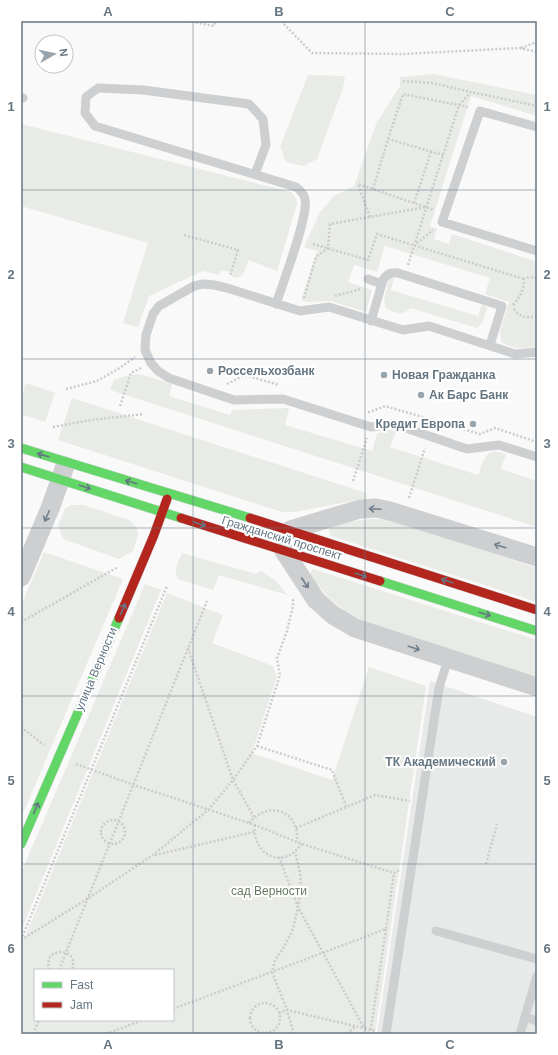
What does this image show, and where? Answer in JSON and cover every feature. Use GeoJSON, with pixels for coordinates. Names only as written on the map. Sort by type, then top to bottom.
{"type":"FeatureCollection","features":[{"type":"Feature","properties":{"kind":"main road","name":"Гражданский проспект"},"geometry":{"type":"LineString","coordinates":[[21,448],[63,471],[162,513],[537,631]]}},
{"type":"Feature","properties":{"kind":"main road","name":"Гражданский проспект"},"geometry":{"type":"LineString","coordinates":[[21,467],[63,471],[168,493],[290,530],[537,610]]}},
{"type":"Feature","properties":{"kind":"main road","name":"улица Верности"},"geometry":{"type":"LineString","coordinates":[[21,844],[138,574],[162,513],[168,493]]}},
{"type":"Feature","properties":{"kind":"street"},"geometry":{"type":"LineString","coordinates":[[21,577],[63,471]]}},
{"type":"Feature","properties":{"kind":"street"},"geometry":{"type":"LineString","coordinates":[[290,530],[360,509],[376,508],[390,511],[537,557]]}},
{"type":"Feature","properties":{"kind":"street"},"geometry":{"type":"LineString","coordinates":[[284,551],[316,600],[333,616],[355,628],[537,687]]}},
{"type":"Feature","properties":{"kind":"lane"},"geometry":{"type":"LineString","coordinates":[[255,174],[266,145],[263,119],[249,104],[143,90],[98,88],[86,97],[85,113],[95,126],[296,187],[302,192],[305,199],[305,210],[295,247],[276,304]]}},
{"type":"Feature","properties":{"kind":"lane"},"geometry":{"type":"LineString","coordinates":[[537,127],[480,111],[443,217],[537,251]]}},
{"type":"Feature","properties":{"kind":"lane"},"geometry":{"type":"LineString","coordinates":[[371,321],[382,284],[386,275],[391,272],[405,275],[502,306],[490,345]]}},
{"type":"Feature","properties":{"kind":"lane"},"geometry":{"type":"LineString","coordinates":[[368,279],[382,284]]}},
{"type":"Feature","properties":{"kind":"lane"},"geometry":{"type":"LineString","coordinates":[[537,352],[515,354],[429,326],[403,330],[329,307],[300,311],[227,288],[203,284],[194,286],[158,306],[153,314],[146,335],[146,350],[151,363],[158,371],[169,378],[234,400],[283,399],[371,427],[394,424],[467,449],[498,445],[537,457]]}},
{"type":"Feature","properties":{"kind":"lane"},"geometry":{"type":"LineString","coordinates":[[386,1034],[439,688],[448,659]]}},
{"type":"Feature","properties":{"kind":"lane"},"geometry":{"type":"LineString","coordinates":[[436,931],[537,959]]}},
{"type":"Feature","properties":{"kind":"lane"},"geometry":{"type":"LineString","coordinates":[[520,1034],[537,976]]}},
{"type":"Feature","properties":{"kind":"lane"},"geometry":{"type":"LineString","coordinates":[[525,1017],[537,1021]]}},
{"type":"Feature","properties":{"kind":"path"},"geometry":{"type":"LineString","coordinates":[[188,21],[214,26],[215,21]]}},
{"type":"Feature","properties":{"kind":"path"},"geometry":{"type":"LineString","coordinates":[[281,21],[312,53],[403,54],[520,48],[534,44],[537,41]]}},
{"type":"Feature","properties":{"kind":"path"},"geometry":{"type":"LineString","coordinates":[[520,48],[537,52]]}},
{"type":"Feature","properties":{"kind":"path"},"geometry":{"type":"LineString","coordinates":[[403,81],[433,83],[537,106]]}},
{"type":"Feature","properties":{"kind":"path"},"geometry":{"type":"LineString","coordinates":[[405,275],[459,104],[471,92]]}},
{"type":"Feature","properties":{"kind":"path"},"geometry":{"type":"LineString","coordinates":[[373,189],[403,94],[459,104],[480,111]]}},
{"type":"Feature","properties":{"kind":"path"},"geometry":{"type":"LineString","coordinates":[[388,139],[443,155]]}},
{"type":"Feature","properties":{"kind":"path"},"geometry":{"type":"LineString","coordinates":[[414,203],[431,152]]}},
{"type":"Feature","properties":{"kind":"path"},"geometry":{"type":"LineString","coordinates":[[370,217],[358,184],[426,207],[443,217],[413,246]]}},
{"type":"Feature","properties":{"kind":"path"},"geometry":{"type":"LineString","coordinates":[[311,300],[303,301],[316,257],[328,248],[330,224],[426,207]]}},
{"type":"Feature","properties":{"kind":"path"},"geometry":{"type":"LineString","coordinates":[[334,296],[363,288],[368,279],[368,260],[377,234],[524,279],[530,277],[537,278]]}},
{"type":"Feature","properties":{"kind":"path"},"geometry":{"type":"LineString","coordinates":[[184,235],[238,250],[227,288]]}},
{"type":"Feature","properties":{"kind":"path"},"geometry":{"type":"LineString","coordinates":[[313,244],[368,260]]}},
{"type":"Feature","properties":{"kind":"path"},"geometry":{"type":"LineString","coordinates":[[524,279],[524,287],[519,298],[512,307],[519,315],[528,318],[537,316]]}},
{"type":"Feature","properties":{"kind":"path"},"geometry":{"type":"LineString","coordinates":[[66,389],[96,381],[118,369],[146,350]]}},
{"type":"Feature","properties":{"kind":"path"},"geometry":{"type":"LineString","coordinates":[[120,406],[131,373],[151,363]]}},
{"type":"Feature","properties":{"kind":"path"},"geometry":{"type":"LineString","coordinates":[[223,386],[245,375],[282,386]]}},
{"type":"Feature","properties":{"kind":"path"},"geometry":{"type":"LineString","coordinates":[[362,410],[370,412],[385,406],[480,434],[495,428],[537,442]]}},
{"type":"Feature","properties":{"kind":"path"},"geometry":{"type":"LineString","coordinates":[[53,427],[91,420],[144,414]]}},
{"type":"Feature","properties":{"kind":"path"},"geometry":{"type":"LineString","coordinates":[[353,481],[371,427]]}},
{"type":"Feature","properties":{"kind":"path"},"geometry":{"type":"LineString","coordinates":[[409,499],[429,436]]}},
{"type":"Feature","properties":{"kind":"path"},"geometry":{"type":"LineString","coordinates":[[21,622],[118,567]]}},
{"type":"Feature","properties":{"kind":"path"},"geometry":{"type":"LineString","coordinates":[[21,940],[167,586]]}},
{"type":"Feature","properties":{"kind":"path"},"geometry":{"type":"LineString","coordinates":[[21,940],[87,899],[153,855],[208,810],[233,780],[257,746],[280,675],[277,658],[294,606],[293,594]]}},
{"type":"Feature","properties":{"kind":"path"},"geometry":{"type":"LineString","coordinates":[[59,969],[207,601]]}},
{"type":"Feature","properties":{"kind":"path"},"geometry":{"type":"LineString","coordinates":[[188,648],[233,780],[254,817]]}},
{"type":"Feature","properties":{"kind":"path"},"geometry":{"type":"LineString","coordinates":[[21,728],[59,756],[90,770],[255,825],[302,844],[394,873],[370,1034]]}},
{"type":"Feature","properties":{"kind":"path"},"geometry":{"type":"LineString","coordinates":[[257,746],[332,770],[346,806]]}},
{"type":"Feature","properties":{"kind":"path"},"geometry":{"type":"LineString","coordinates":[[296,828],[375,795],[422,803]]}},
{"type":"Feature","properties":{"kind":"path"},"geometry":{"type":"LineString","coordinates":[[249,823],[254,817],[262,812],[269,810],[283,812],[289,816],[296,828],[298,835],[297,842]]}},
{"type":"Feature","properties":{"kind":"path"},"geometry":{"type":"LineString","coordinates":[[108,820],[119,821],[125,830],[124,837],[117,844],[109,844],[101,837],[100,833],[102,826],[108,820]]}},
{"type":"Feature","properties":{"kind":"path"},"geometry":{"type":"LineString","coordinates":[[486,864],[497,824]]}},
{"type":"Feature","properties":{"kind":"path"},"geometry":{"type":"LineString","coordinates":[[255,825],[254,832],[257,844],[266,854],[284,857],[295,852],[302,844]]}},
{"type":"Feature","properties":{"kind":"path"},"geometry":{"type":"LineString","coordinates":[[153,855],[254,832]]}},
{"type":"Feature","properties":{"kind":"path"},"geometry":{"type":"LineString","coordinates":[[294,1034],[287,1010],[272,972],[275,960],[293,929],[298,907],[301,890],[300,872],[295,852]]}},
{"type":"Feature","properties":{"kind":"path"},"geometry":{"type":"LineString","coordinates":[[279,857],[298,907],[324,952],[364,1028]]}},
{"type":"Feature","properties":{"kind":"path"},"geometry":{"type":"LineString","coordinates":[[174,1009],[386,929]]}},
{"type":"Feature","properties":{"kind":"path"},"geometry":{"type":"LineString","coordinates":[[50,969],[48,963],[51,956],[58,952],[66,953],[72,958],[72,969]]}},
{"type":"Feature","properties":{"kind":"path"},"geometry":{"type":"LineString","coordinates":[[265,1003],[274,1006],[279,1013],[279,1021],[277,1025],[268,1033],[255,1029],[250,1021],[251,1012],[257,1006],[265,1003]]}},
{"type":"Feature","properties":{"kind":"path"},"geometry":{"type":"LineString","coordinates":[[279,1013],[287,1010],[371,1030]]}},
{"type":"Feature","properties":{"kind":"path"},"geometry":{"type":"LineString","coordinates":[[33,1034],[39,1021]]}},
{"type":"Feature","properties":{"kind":"path"},"geometry":{"type":"LineString","coordinates":[[106,1034],[140,1021]]}},
{"type":"Feature","properties":{"kind":"path"},"geometry":{"type":"LineString","coordinates":[[347,1034],[355,1026]]}},
{"type":"Feature","properties":{"kind":"shaded area"},"geometry":{"type":"Polygon","coordinates":[[[430,681],[537,717],[537,1034],[377,1034],[430,681]]]}},
{"type":"Feature","properties":{"kind":"green space"},"geometry":{"type":"Polygon","coordinates":[[[433,74],[537,95],[537,116],[471,96],[430,226],[437,229],[434,239],[449,244],[452,234],[537,262],[537,347],[513,347],[501,341],[500,331],[509,302],[485,294],[490,278],[385,246],[377,272],[354,265],[348,282],[372,290],[366,312],[330,301],[308,302],[301,300],[317,251],[304,247],[320,212],[334,196],[354,186],[377,122],[400,86],[400,77],[433,74]]]}},
{"type":"Feature","properties":{"kind":"green space"},"geometry":{"type":"Polygon","coordinates":[[[308,75],[345,76],[343,88],[317,159],[303,166],[286,162],[280,147],[308,75]]]}},
{"type":"Feature","properties":{"kind":"green space"},"geometry":{"type":"Polygon","coordinates":[[[21,124],[291,192],[296,198],[297,204],[277,271],[249,260],[242,276],[236,278],[232,277],[233,273],[221,270],[220,275],[203,271],[149,296],[138,327],[123,323],[148,243],[21,206],[21,124]]]}},
{"type":"Feature","properties":{"kind":"green space"},"geometry":{"type":"Polygon","coordinates":[[[390,276],[394,277],[391,290],[478,316],[482,305],[487,307],[483,321],[477,328],[410,308],[408,311],[402,313],[389,310],[386,308],[384,299],[390,276]]]}},
{"type":"Feature","properties":{"kind":"green space"},"geometry":{"type":"Polygon","coordinates":[[[139,374],[172,384],[169,396],[230,415],[232,410],[289,408],[285,425],[372,451],[377,434],[386,430],[396,430],[390,447],[478,475],[486,456],[489,453],[499,452],[506,454],[501,469],[537,481],[537,527],[110,390],[114,380],[139,374]]]}},
{"type":"Feature","properties":{"kind":"green space"},"geometry":{"type":"Polygon","coordinates":[[[26,383],[55,393],[45,422],[21,414],[21,398],[26,383]]]}},
{"type":"Feature","properties":{"kind":"green space"},"geometry":{"type":"Polygon","coordinates":[[[72,398],[366,493],[367,498],[295,512],[282,512],[58,440],[72,398]]]}},
{"type":"Feature","properties":{"kind":"green space"},"geometry":{"type":"Polygon","coordinates":[[[71,505],[84,505],[129,520],[137,528],[138,535],[133,551],[119,559],[63,539],[58,525],[65,509],[71,505]]]}},
{"type":"Feature","properties":{"kind":"green space"},"geometry":{"type":"Polygon","coordinates":[[[370,519],[395,521],[537,568],[537,602],[331,536],[329,530],[332,526],[345,522],[370,519]]]}},
{"type":"Feature","properties":{"kind":"green space"},"geometry":{"type":"Polygon","coordinates":[[[44,552],[123,579],[21,818],[21,606],[44,552]]]}},
{"type":"Feature","properties":{"kind":"green space"},"geometry":{"type":"Polygon","coordinates":[[[182,553],[256,574],[261,571],[276,581],[288,595],[219,575],[213,590],[178,579],[176,576],[176,569],[182,553]]]}},
{"type":"Feature","properties":{"kind":"green space"},"geometry":{"type":"Polygon","coordinates":[[[313,569],[537,640],[537,677],[369,624],[348,613],[330,599],[311,577],[311,572],[313,569]]]}},
{"type":"Feature","properties":{"kind":"green space"},"geometry":{"type":"Polygon","coordinates":[[[145,584],[161,590],[21,931],[21,873],[145,584]]]}},
{"type":"Feature","properties":{"kind":"green space","name":"сад Верности"},"geometry":{"type":"Polygon","coordinates":[[[167,593],[223,615],[212,643],[273,666],[277,676],[252,753],[332,780],[369,667],[426,686],[375,1034],[21,1034],[21,947],[167,593]]]}},
{"type":"Feature","properties":{"kind":"traffic: fast"},"geometry":{"type":"LineString","coordinates":[[21,448],[250,518]]}},
{"type":"Feature","properties":{"kind":"traffic: fast"},"geometry":{"type":"LineString","coordinates":[[21,467],[181,518]]}},
{"type":"Feature","properties":{"kind":"traffic: fast"},"geometry":{"type":"LineString","coordinates":[[380,581],[537,631]]}},
{"type":"Feature","properties":{"kind":"traffic: fast"},"geometry":{"type":"LineString","coordinates":[[21,844],[119,618]]}},
{"type":"Feature","properties":{"kind":"traffic: jam"},"geometry":{"type":"LineString","coordinates":[[119,618],[154,535],[167,499]]}},
{"type":"Feature","properties":{"kind":"traffic: jam"},"geometry":{"type":"LineString","coordinates":[[181,518],[380,581]]}},
{"type":"Feature","properties":{"kind":"traffic: jam"},"geometry":{"type":"LineString","coordinates":[[250,518],[537,610]]}},
{"type":"Feature","properties":{"kind":"place","name":"Россельхозбанк"},"geometry":{"type":"Point","coordinates":[210,371]}},
{"type":"Feature","properties":{"kind":"place","name":"Новая Гражданка"},"geometry":{"type":"Point","coordinates":[384,375]}},
{"type":"Feature","properties":{"kind":"place","name":"Ак Барс Банк"},"geometry":{"type":"Point","coordinates":[421,395]}},
{"type":"Feature","properties":{"kind":"place","name":"Кредит Европа"},"geometry":{"type":"Point","coordinates":[473,424]}},
{"type":"Feature","properties":{"kind":"place","name":"ТК Академический"},"geometry":{"type":"Point","coordinates":[504,762]}}]}
